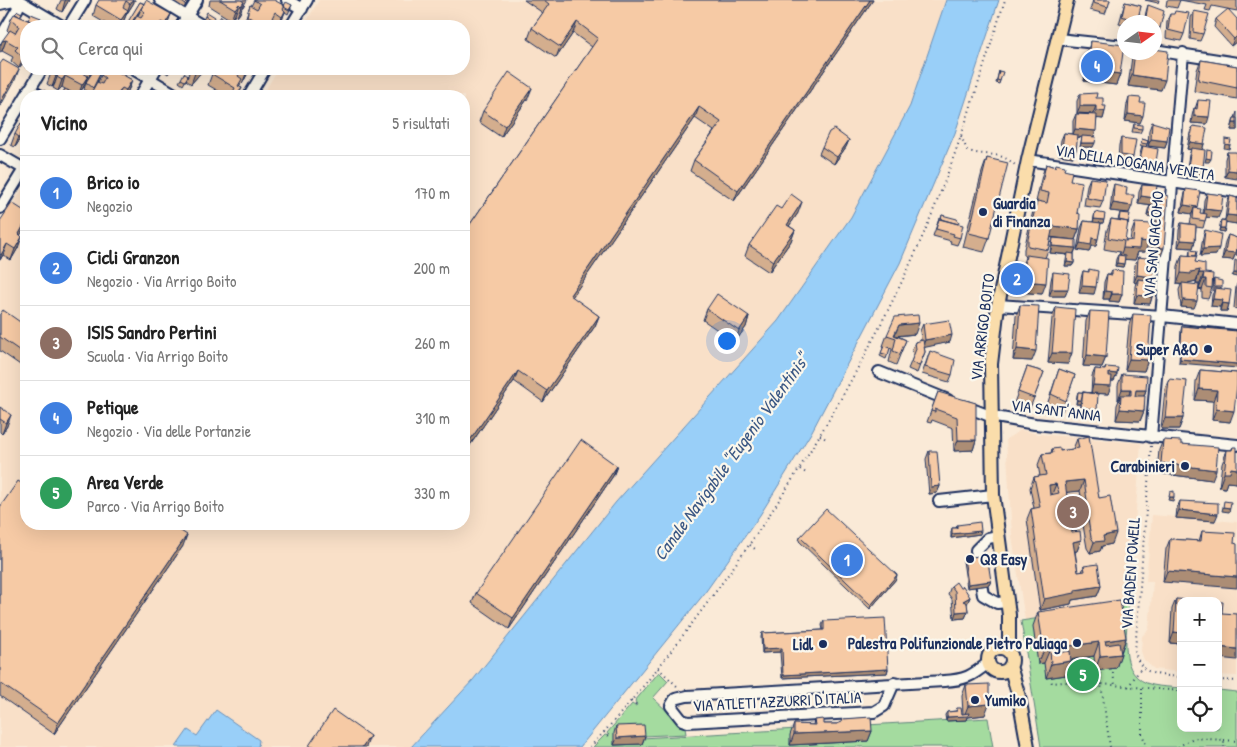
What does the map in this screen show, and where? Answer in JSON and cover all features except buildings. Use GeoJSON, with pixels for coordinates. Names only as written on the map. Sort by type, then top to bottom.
{"type":"FeatureCollection","features":[{"type":"Feature","properties":{"kind":"main road","name":"VIA ARRIGO BOITO"},"geometry":{"type":"LineString","coordinates":[[999,667],[1012,658],[1005,650],[1008,634],[1008,602],[992,495],[991,364],[998,305],[1027,164],[1068,0]]}},
{"type":"Feature","properties":{"kind":"main road"},"geometry":{"type":"LineString","coordinates":[[1005,650],[991,652],[999,667],[1014,682],[1019,697],[1028,747]]}},
{"type":"Feature","properties":{"kind":"street"},"geometry":{"type":"LineString","coordinates":[[72,20],[85,0]]}},
{"type":"Feature","properties":{"kind":"street"},"geometry":{"type":"LineString","coordinates":[[160,0],[192,20]]}},
{"type":"Feature","properties":{"kind":"street"},"geometry":{"type":"LineString","coordinates":[[185,20],[197,0]]}},
{"type":"Feature","properties":{"kind":"street"},"geometry":{"type":"LineString","coordinates":[[287,0],[305,4],[295,20]]}},
{"type":"Feature","properties":{"kind":"street"},"geometry":{"type":"LineString","coordinates":[[0,4],[18,4],[50,20]]}},
{"type":"Feature","properties":{"kind":"street"},"geometry":{"type":"LineString","coordinates":[[0,38],[18,4]]}},
{"type":"Feature","properties":{"kind":"street"},"geometry":{"type":"LineString","coordinates":[[1058,38],[1117,45]]}},
{"type":"Feature","properties":{"kind":"street"},"geometry":{"type":"LineString","coordinates":[[1162,51],[1237,63]]}},
{"type":"Feature","properties":{"kind":"street","name":"VIA SAN GIACOMO"},"geometry":{"type":"LineString","coordinates":[[1151,437],[1183,53]]}},
{"type":"Feature","properties":{"kind":"street"},"geometry":{"type":"LineString","coordinates":[[29,89],[38,75]]}},
{"type":"Feature","properties":{"kind":"street"},"geometry":{"type":"LineString","coordinates":[[143,75],[168,90]]}},
{"type":"Feature","properties":{"kind":"street"},"geometry":{"type":"LineString","coordinates":[[144,90],[152,75]]}},
{"type":"Feature","properties":{"kind":"street"},"geometry":{"type":"LineString","coordinates":[[253,90],[261,75]]}},
{"type":"Feature","properties":{"kind":"street"},"geometry":{"type":"LineString","coordinates":[[0,139],[20,105]]}},
{"type":"Feature","properties":{"kind":"street"},"geometry":{"type":"LineString","coordinates":[[0,154],[20,167]]}},
{"type":"Feature","properties":{"kind":"street","name":"VIA DELLA DOGANA VENETA"},"geometry":{"type":"LineString","coordinates":[[1027,164],[1237,192]]}},
{"type":"Feature","properties":{"kind":"street"},"geometry":{"type":"LineString","coordinates":[[0,208],[20,178]]}},
{"type":"Feature","properties":{"kind":"street"},"geometry":{"type":"LineString","coordinates":[[998,305],[1162,316],[1237,324]]}},
{"type":"Feature","properties":{"kind":"street","name":"VIA SANT'ANNA"},"geometry":{"type":"LineString","coordinates":[[879,372],[990,416],[1034,424],[1237,445]]}},
{"type":"Feature","properties":{"kind":"street"},"geometry":{"type":"LineString","coordinates":[[939,501],[992,495]]}},
{"type":"Feature","properties":{"kind":"street"},"geometry":{"type":"LineString","coordinates":[[998,536],[988,538],[976,550],[983,595],[997,603],[1008,602]]}},
{"type":"Feature","properties":{"kind":"street","name":"VIA ATLETI AZZURRI D'ITALIA"},"geometry":{"type":"LineString","coordinates":[[894,684],[884,706],[874,712],[688,722],[682,720],[671,706],[675,699],[687,696],[961,680],[975,673],[999,667]]}},
{"type":"Feature","properties":{"kind":"path"},"geometry":{"type":"LineString","coordinates":[[590,747],[658,668],[750,546],[800,469],[853,378],[917,248],[961,136],[1005,0]]}},
{"type":"Feature","properties":{"kind":"path"},"geometry":{"type":"LineString","coordinates":[[961,136],[967,150],[995,154],[1008,158],[1016,165],[1027,164]]}},
{"type":"Feature","properties":{"kind":"path"},"geometry":{"type":"LineString","coordinates":[[820,435],[826,439]]}},
{"type":"Feature","properties":{"kind":"path","name":"VIA BADEN POWELL"},"geometry":{"type":"LineString","coordinates":[[1142,667],[1137,660],[1136,651],[1151,437]]}},
{"type":"Feature","properties":{"kind":"path"},"geometry":{"type":"LineString","coordinates":[[800,469],[806,473]]}},
{"type":"Feature","properties":{"kind":"path"},"geometry":{"type":"LineString","coordinates":[[750,546],[755,549]]}},
{"type":"Feature","properties":{"kind":"path"},"geometry":{"type":"LineString","coordinates":[[1128,687],[1142,667],[1151,674],[1177,677]]}},
{"type":"Feature","properties":{"kind":"path"},"geometry":{"type":"LineString","coordinates":[[658,668],[687,696]]}},
{"type":"Feature","properties":{"kind":"path"},"geometry":{"type":"LineString","coordinates":[[1112,668],[1115,685]]}},
{"type":"Feature","properties":{"kind":"path"},"geometry":{"type":"LineString","coordinates":[[1100,670],[1110,747]]}},
{"type":"Feature","properties":{"kind":"path"},"geometry":{"type":"LineString","coordinates":[[1050,677],[1052,684],[1064,682],[1102,684],[1177,691]]}},
{"type":"Feature","properties":{"kind":"path"},"geometry":{"type":"LineString","coordinates":[[1222,680],[1237,682]]}},
{"type":"Feature","properties":{"kind":"path"},"geometry":{"type":"LineString","coordinates":[[1142,688],[1142,734],[1147,747]]}},
{"type":"Feature","properties":{"kind":"path"},"geometry":{"type":"LineString","coordinates":[[631,701],[637,705]]}},
{"type":"Feature","properties":{"kind":"path"},"geometry":{"type":"LineString","coordinates":[[604,732],[609,736]]}},
{"type":"Feature","properties":{"kind":"path"},"geometry":{"type":"LineString","coordinates":[[1178,747],[1194,738],[1237,741]]}},
{"type":"Feature","properties":{"kind":"path"},"geometry":{"type":"LineString","coordinates":[[1224,740],[1224,747]]}},
{"type":"Feature","properties":{"kind":"shaded area"},"geometry":{"type":"Polygon","coordinates":[[[319,0],[946,0],[910,106],[851,217],[778,321],[616,502],[473,680],[411,747],[0,747],[0,225],[20,192],[20,530],[470,530],[470,90],[266,90],[274,75],[470,75],[470,20],[307,20],[319,0]]]}},
{"type":"Feature","properties":{"kind":"shaded area"},"geometry":{"type":"Polygon","coordinates":[[[1021,430],[1038,434],[1141,443],[1129,604],[1025,620],[1012,536],[1006,439],[1021,430]]]}},
{"type":"Feature","properties":{"kind":"shaded area"},"geometry":{"type":"Polygon","coordinates":[[[1152,515],[1237,522],[1237,676],[1222,675],[1222,597],[1177,597],[1177,672],[1154,669],[1144,660],[1141,651],[1142,636],[1149,629],[1153,582],[1146,581],[1152,515]]]}},
{"type":"Feature","properties":{"kind":"green space"},"geometry":{"type":"Polygon","coordinates":[[[1129,604],[1126,652],[1129,663],[1133,673],[1141,680],[1153,685],[1177,688],[1177,732],[1222,732],[1222,690],[1237,692],[1237,747],[1041,747],[1021,621],[1129,604]]]}},
{"type":"Feature","properties":{"kind":"green space"},"geometry":{"type":"Polygon","coordinates":[[[659,672],[668,681],[653,698],[685,728],[686,734],[642,736],[642,738],[988,718],[993,747],[593,747],[605,735],[609,736],[607,733],[632,704],[637,705],[635,701],[659,672]]]}},
{"type":"Feature","properties":{"kind":"water","name":"Canale Navigabile \"Eugenio Valentinis\""},"geometry":{"type":"Polygon","coordinates":[[[946,0],[999,0],[955,133],[900,263],[811,433],[760,515],[704,594],[580,747],[411,747],[473,680],[616,502],[778,321],[851,217],[910,106],[946,0]]]}},
{"type":"Feature","properties":{"kind":"water"},"geometry":{"type":"Polygon","coordinates":[[[216,710],[259,740],[258,747],[176,747],[188,730],[197,736],[216,710]]]}},
{"type":"Feature","properties":{"kind":"place","name":"Petique"},"geometry":{"type":"Point","coordinates":[1097,66]}},
{"type":"Feature","properties":{"kind":"place","name":"Guardia di Finanza"},"geometry":{"type":"Point","coordinates":[983,212]}},
{"type":"Feature","properties":{"kind":"place","name":"Cicli Granzon"},"geometry":{"type":"Point","coordinates":[1017,279]}},
{"type":"Feature","properties":{"kind":"place","name":"Super A&O"},"geometry":{"type":"Point","coordinates":[1208,349]}},
{"type":"Feature","properties":{"kind":"place","name":"Carabinieri"},"geometry":{"type":"Point","coordinates":[1185,466]}},
{"type":"Feature","properties":{"kind":"place","name":"ISIS Sandro Pertini"},"geometry":{"type":"Point","coordinates":[1073,512]}},
{"type":"Feature","properties":{"kind":"place","name":"Q8 Easy"},"geometry":{"type":"Point","coordinates":[970,559]}},
{"type":"Feature","properties":{"kind":"place","name":"Brico io"},"geometry":{"type":"Point","coordinates":[847,560]}},
{"type":"Feature","properties":{"kind":"place","name":"Palestra Polifunzionale Pietro Paliaga"},"geometry":{"type":"Point","coordinates":[1077,643]}},
{"type":"Feature","properties":{"kind":"place","name":"Lidl"},"geometry":{"type":"Point","coordinates":[823,644]}},
{"type":"Feature","properties":{"kind":"place","name":"Area Verde"},"geometry":{"type":"Point","coordinates":[1083,675]}},
{"type":"Feature","properties":{"kind":"place","name":"Yumiko"},"geometry":{"type":"Point","coordinates":[975,700]}}]}
